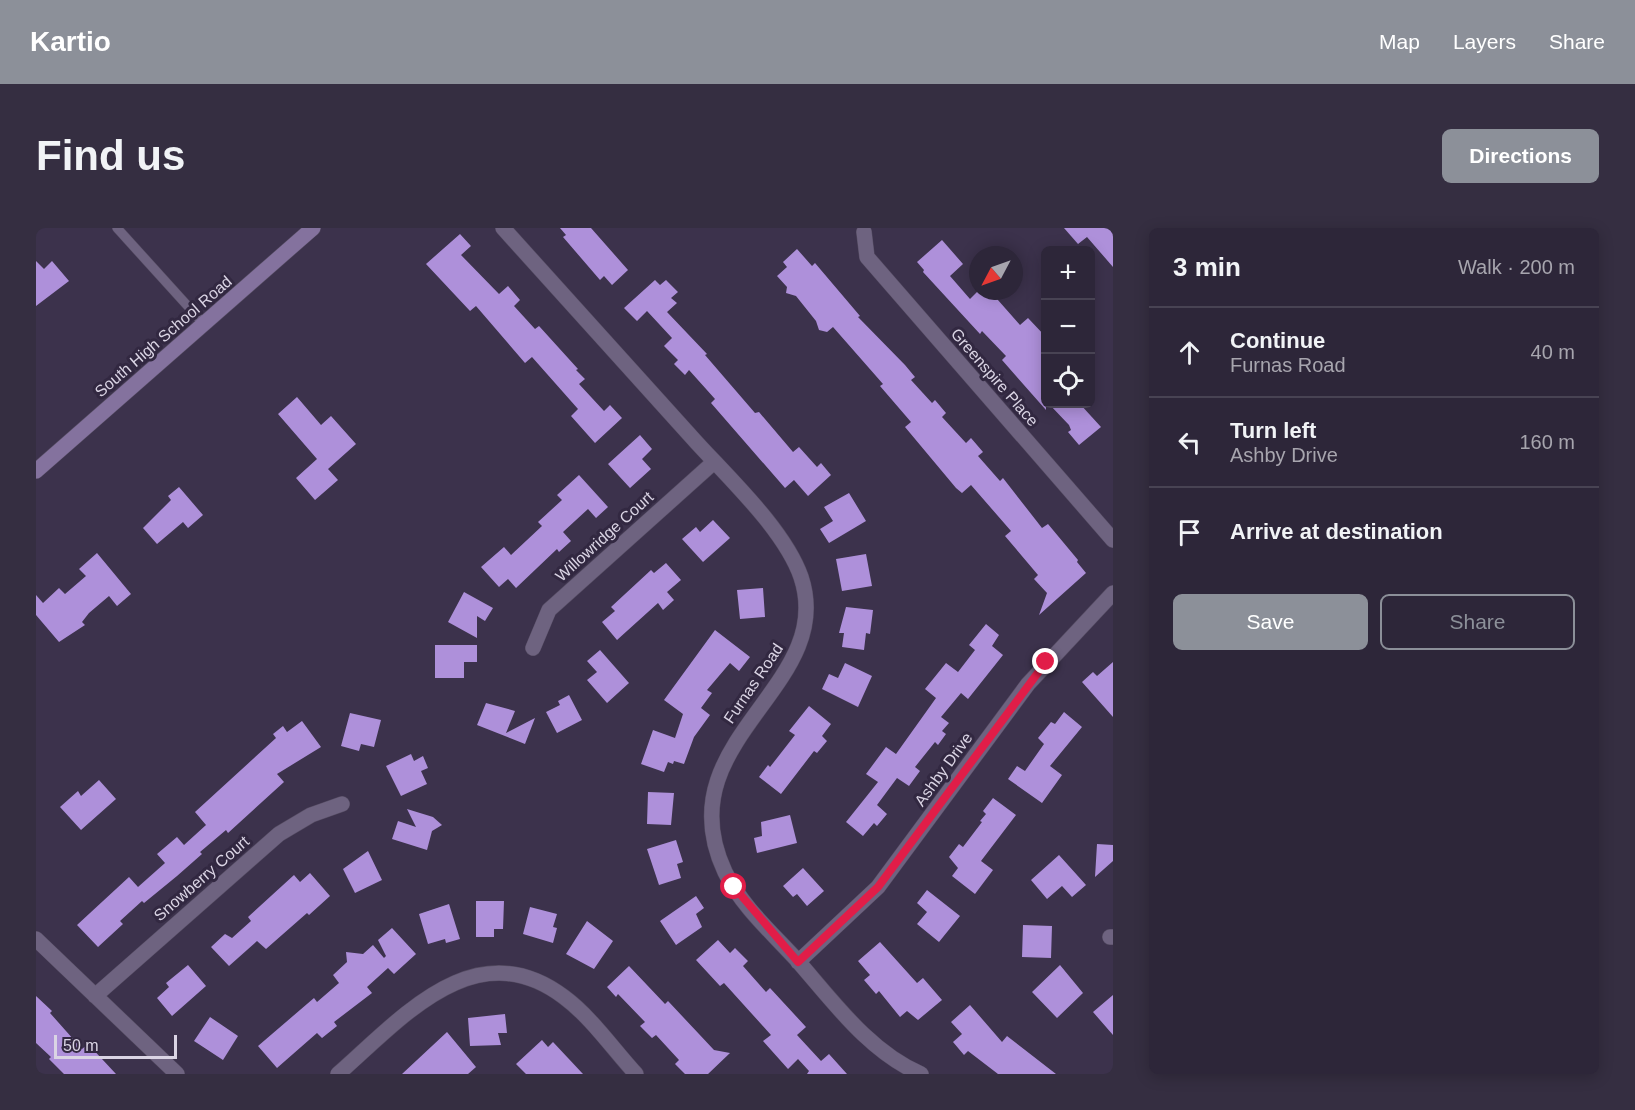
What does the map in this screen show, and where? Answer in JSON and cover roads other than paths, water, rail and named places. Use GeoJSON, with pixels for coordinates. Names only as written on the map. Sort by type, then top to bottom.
{"type":"FeatureCollection","features":[{"type":"Feature","properties":{"kind":"main road","name":"South High School Road"},"geometry":{"type":"LineString","coordinates":[[36,471],[313,228]]}},
{"type":"Feature","properties":{"kind":"street","name":"Furnas Road"},"geometry":{"type":"LineString","coordinates":[[503,228],[714,462],[791,552],[805,595],[805,618],[798,648],[784,674],[729,751],[720,771],[713,808],[716,845],[724,870],[737,893],[798,962],[864,1035],[892,1059],[921,1074]]}},
{"type":"Feature","properties":{"kind":"street","name":"Greenspire Place"},"geometry":{"type":"LineString","coordinates":[[864,232],[867,257],[1113,540]]}},
{"type":"Feature","properties":{"kind":"street","name":"Willowridge Court"},"geometry":{"type":"LineString","coordinates":[[533,648],[549,609],[714,462]]}},
{"type":"Feature","properties":{"kind":"street","name":"Ashby Drive"},"geometry":{"type":"LineString","coordinates":[[798,962],[878,887],[1028,684],[1113,593]]}},
{"type":"Feature","properties":{"kind":"street","name":"Snowberry Court"},"geometry":{"type":"LineString","coordinates":[[95,996],[279,834],[311,814],[342,804]]}},
{"type":"Feature","properties":{"kind":"street"},"geometry":{"type":"LineString","coordinates":[[36,939],[177,1074]]}},
{"type":"Feature","properties":{"kind":"street"},"geometry":{"type":"LineString","coordinates":[[338,1074],[433,992],[461,979],[492,974],[531,979],[564,997],[636,1074]]}},
{"type":"Feature","properties":{"kind":"lane"},"geometry":{"type":"LineString","coordinates":[[117,228],[204,324]]}}]}
